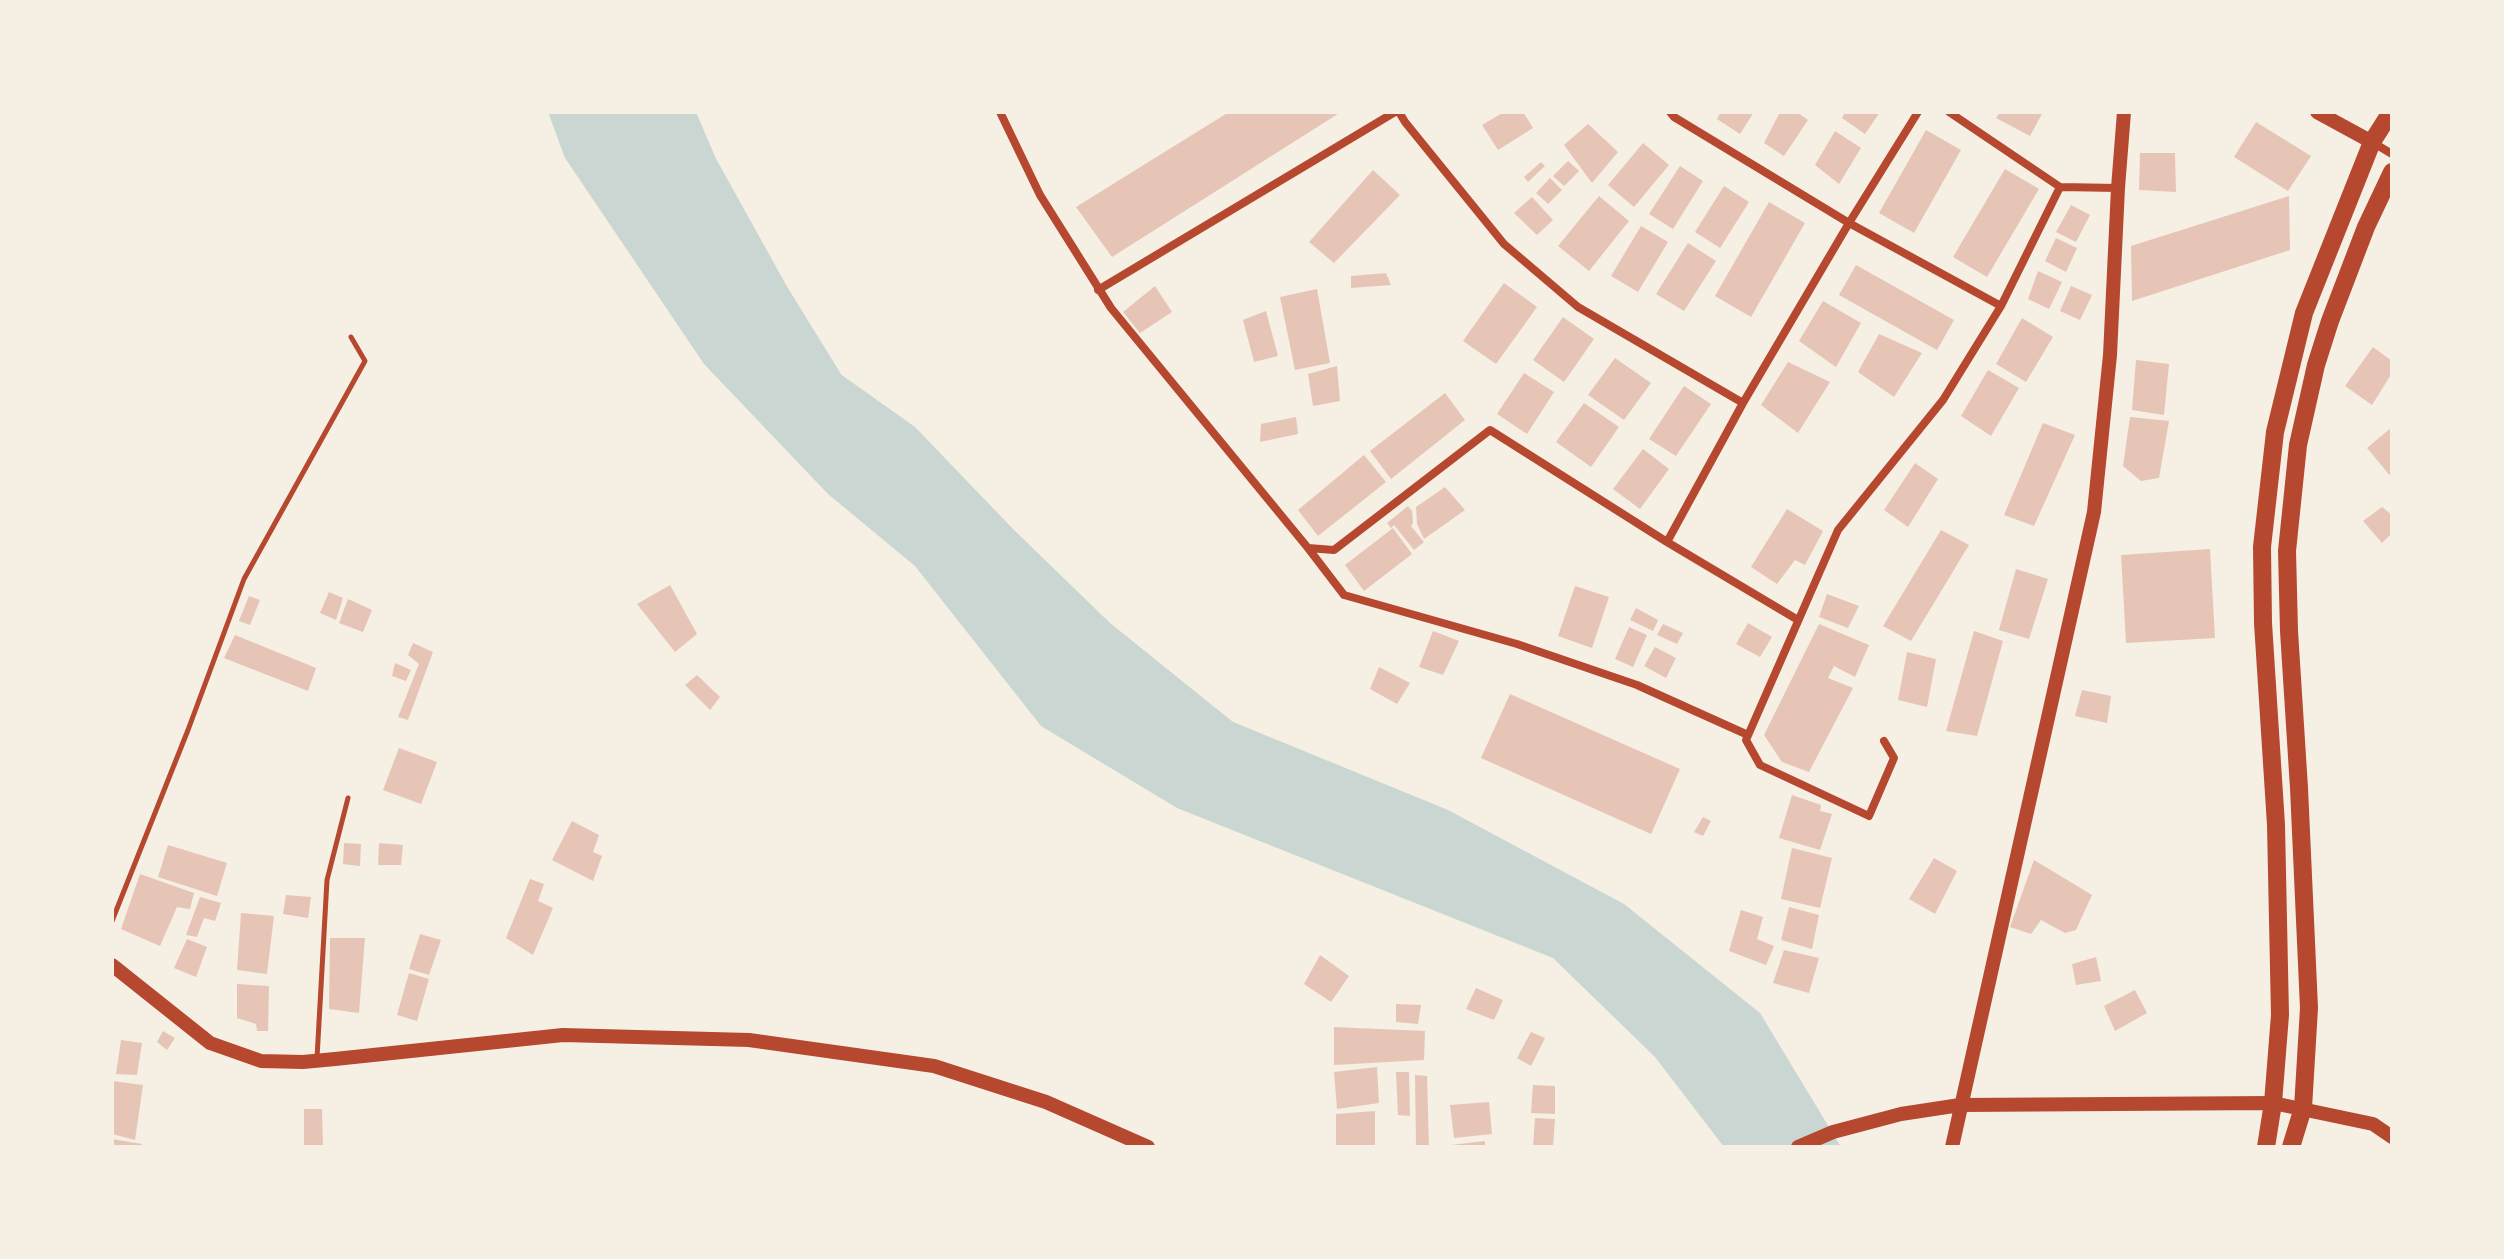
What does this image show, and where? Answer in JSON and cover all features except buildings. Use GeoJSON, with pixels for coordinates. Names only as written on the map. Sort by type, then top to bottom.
{"type":"FeatureCollection","features":[{"type":"Feature","properties":{"kind":"main road"},"geometry":{"type":"LineString","coordinates":[[2266,1147],[2280,1015],[2276,825],[2263,623],[2262,547],[2275,432],[2304,313],[2372,142],[2391,112]]}},
{"type":"Feature","properties":{"kind":"main road"},"geometry":{"type":"LineString","coordinates":[[2291,1147],[2303,1108],[2309,1008],[2287,551],[2298,445],[2316,365],[2366,227],[2392,172]]}},
{"type":"Feature","properties":{"kind":"street"},"geometry":{"type":"LineString","coordinates":[[1000,112],[1040,195],[1098,290],[1344,595],[1517,644],[1637,685],[1748,735]]}},
{"type":"Feature","properties":{"kind":"street"},"geometry":{"type":"LineString","coordinates":[[1098,290],[1397,112],[1504,244],[1578,307],[1743,403]]}},
{"type":"Feature","properties":{"kind":"street"},"geometry":{"type":"LineString","coordinates":[[1670,112],[1849,223],[2001,306]]}},
{"type":"Feature","properties":{"kind":"street"},"geometry":{"type":"LineString","coordinates":[[1667,542],[1743,403],[1918,112]]}},
{"type":"Feature","properties":{"kind":"street"},"geometry":{"type":"LineString","coordinates":[[1949,112],[2060,187],[2118,188]]}},
{"type":"Feature","properties":{"kind":"street"},"geometry":{"type":"LineString","coordinates":[[1952,1147],[2094,512],[2110,355],[2124,112]]}},
{"type":"Feature","properties":{"kind":"street"},"geometry":{"type":"LineString","coordinates":[[2317,112],[2392,154]]}},
{"type":"Feature","properties":{"kind":"street"},"geometry":{"type":"LineString","coordinates":[[1884,741],[1894,758],[1869,816],[1760,765],[1746,740],[1838,530],[1943,400],[2001,306],[2060,187]]}},
{"type":"Feature","properties":{"kind":"street"},"geometry":{"type":"LineString","coordinates":[[1308,548],[1334,550],[1490,430],[1798,620]]}},
{"type":"Feature","properties":{"kind":"street"},"geometry":{"type":"LineString","coordinates":[[112,965],[210,1043],[261,1061],[317,1061],[563,1035],[749,1040],[934,1066],[1046,1102],[1148,1147]]}},
{"type":"Feature","properties":{"kind":"street"},"geometry":{"type":"LineString","coordinates":[[1798,1147],[1833,1132],[1901,1114],[1960,1105],[2273,1103],[2373,1124],[2392,1137]]}},
{"type":"Feature","properties":{"kind":"lane"},"geometry":{"type":"LineString","coordinates":[[112,921],[244,579],[365,361],[351,337]]}},
{"type":"Feature","properties":{"kind":"lane"},"geometry":{"type":"LineString","coordinates":[[317,1061],[327,880],[348,798]]}},
{"type":"Feature","properties":{"kind":"shaded area"},"geometry":{"type":"Polygon","coordinates":[[[548,112],[680,112],[694,203],[760,317],[915,427],[1014,530],[1110,623],[1233,722],[1448,810],[1624,904],[1760,1013],[1841,1147],[1724,1147],[1655,1057],[1553,958],[1177,808],[1041,726],[915,566],[828,494],[704,364],[565,158],[548,112]]]}},
{"type":"Feature","properties":{"kind":"waterway"},"geometry":{"type":"LineString","coordinates":[[672,112],[696,168],[767,296],[825,390]]}}]}
